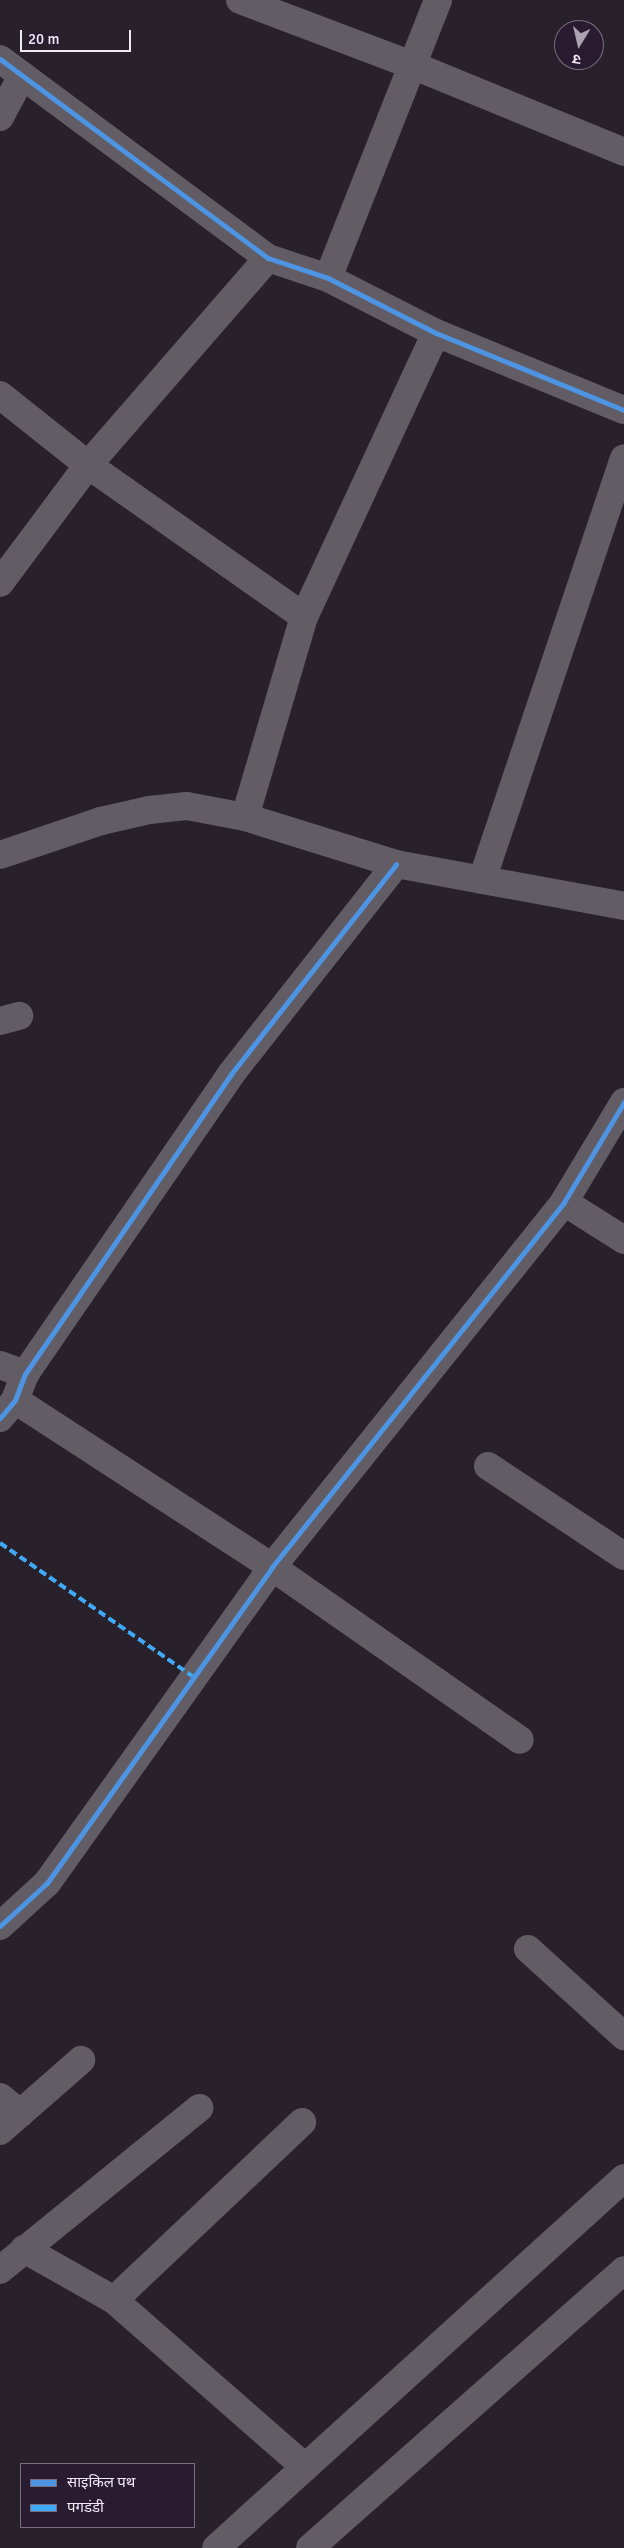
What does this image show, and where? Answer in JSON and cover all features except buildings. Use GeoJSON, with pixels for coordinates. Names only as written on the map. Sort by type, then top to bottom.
{"type":"FeatureCollection","features":[{"type":"Feature","properties":{"kind":"street"},"geometry":{"type":"LineString","coordinates":[[240,0],[412,65],[624,152]]}},
{"type":"Feature","properties":{"kind":"street"},"geometry":{"type":"LineString","coordinates":[[328,278],[438,0]]}},
{"type":"Feature","properties":{"kind":"street"},"geometry":{"type":"LineString","coordinates":[[0,59],[268,258],[328,278],[436,333],[624,410]]}},
{"type":"Feature","properties":{"kind":"street"},"geometry":{"type":"LineString","coordinates":[[0,117],[22,76]]}},
{"type":"Feature","properties":{"kind":"street"},"geometry":{"type":"LineString","coordinates":[[0,583],[88,464],[268,258]]}},
{"type":"Feature","properties":{"kind":"street"},"geometry":{"type":"LineString","coordinates":[[244,817],[304,617],[436,333]]}},
{"type":"Feature","properties":{"kind":"street"},"geometry":{"type":"LineString","coordinates":[[0,395],[88,464],[304,617]]}},
{"type":"Feature","properties":{"kind":"street"},"geometry":{"type":"LineString","coordinates":[[482,880],[624,458]]}},
{"type":"Feature","properties":{"kind":"street"},"geometry":{"type":"LineString","coordinates":[[0,855],[101,821],[149,810],[187,806],[244,817],[396,864],[624,906]]}},
{"type":"Feature","properties":{"kind":"street"},"geometry":{"type":"LineString","coordinates":[[396,864],[231,1074],[12,1370],[7,1409],[272,1567],[520,1740]]}},
{"type":"Feature","properties":{"kind":"street"},"geometry":{"type":"LineString","coordinates":[[0,1926],[47,1883],[272,1567],[564,1202],[624,1102]]}},
{"type":"Feature","properties":{"kind":"street"},"geometry":{"type":"LineString","coordinates":[[564,1202],[624,1240]]}},
{"type":"Feature","properties":{"kind":"street"},"geometry":{"type":"LineString","coordinates":[[488,1466],[624,1556]]}},
{"type":"Feature","properties":{"kind":"street"},"geometry":{"type":"LineString","coordinates":[[528,1949],[624,2036]]}},
{"type":"Feature","properties":{"kind":"street"},"geometry":{"type":"LineString","coordinates":[[0,2131],[10,2105],[81,2060]]}},
{"type":"Feature","properties":{"kind":"street"},"geometry":{"type":"LineString","coordinates":[[0,2270],[199,2108]]}},
{"type":"Feature","properties":{"kind":"street"},"geometry":{"type":"LineString","coordinates":[[114,2300],[302,2122]]}},
{"type":"Feature","properties":{"kind":"street"},"geometry":{"type":"LineString","coordinates":[[216,2548],[624,2178]]}},
{"type":"Feature","properties":{"kind":"street"},"geometry":{"type":"LineString","coordinates":[[24,2249],[114,2300],[306,2467]]}},
{"type":"Feature","properties":{"kind":"street"},"geometry":{"type":"LineString","coordinates":[[310,2548],[624,2270]]}},
{"type":"Feature","properties":{"kind":"marked path"},"geometry":{"type":"LineString","coordinates":[[0,1543],[192,1676]]}},
{"type":"Feature","properties":{"kind":"cycle path"},"geometry":{"type":"LineString","coordinates":[[0,59],[268,258],[328,278],[436,333],[624,410]]}},
{"type":"Feature","properties":{"kind":"cycle path"},"geometry":{"type":"LineString","coordinates":[[0,1418],[15,1400],[25,1374],[231,1074],[396,864]]}},
{"type":"Feature","properties":{"kind":"cycle path"},"geometry":{"type":"LineString","coordinates":[[0,1926],[47,1883],[272,1567],[564,1202],[624,1102]]}}]}
